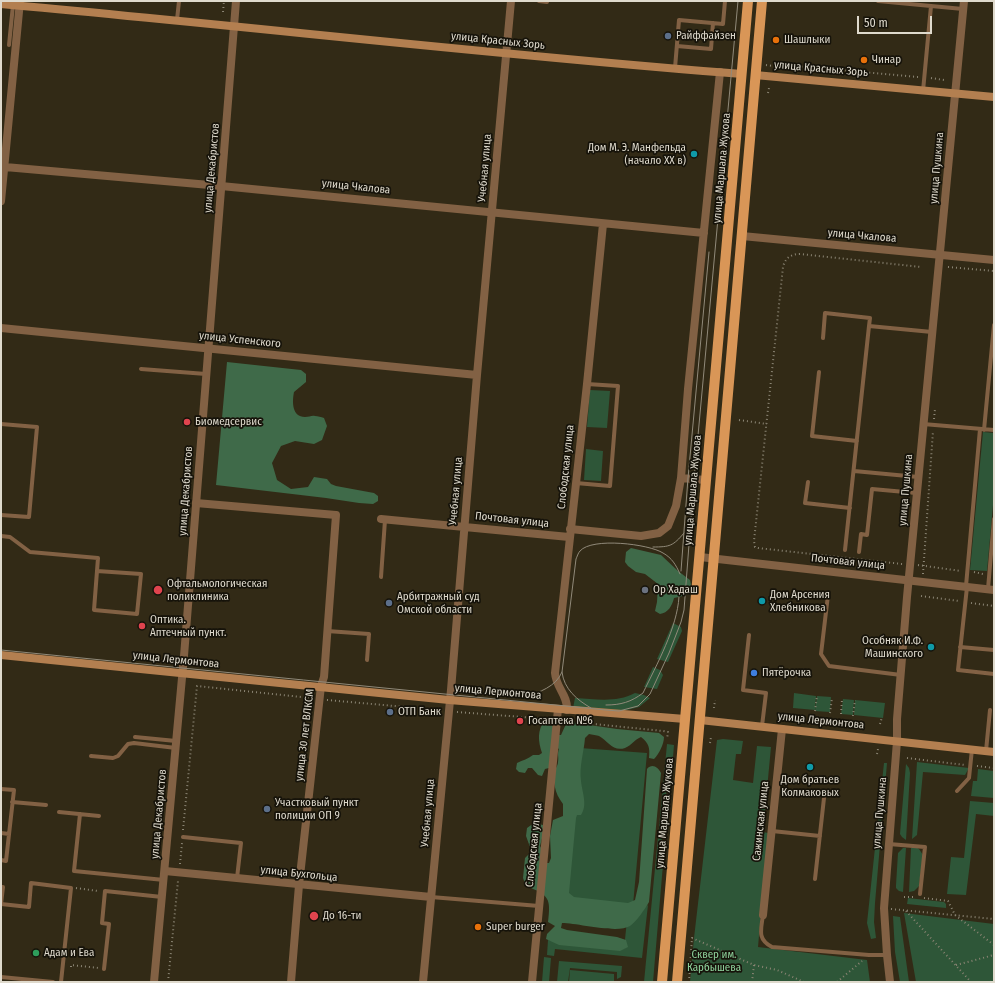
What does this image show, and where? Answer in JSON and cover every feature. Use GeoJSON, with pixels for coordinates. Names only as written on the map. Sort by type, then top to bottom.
{"type":"FeatureCollection","features":[{"type":"Feature","properties":{"kind":"main road","name":"улица Маршала Жукова"},"geometry":{"type":"LineString","coordinates":[[662,982],[748,1]]}},
{"type":"Feature","properties":{"kind":"main road"},"geometry":{"type":"LineString","coordinates":[[677,982],[762,1]]}},
{"type":"Feature","properties":{"kind":"main road","name":"улица Красных Зорь"},"geometry":{"type":"LineString","coordinates":[[1,4],[18,4],[234,25],[506,54],[994,97]]}},
{"type":"Feature","properties":{"kind":"main road","name":"улица Чкалова"},"geometry":{"type":"LineString","coordinates":[[728,235],[742,236]]}},
{"type":"Feature","properties":{"kind":"main road","name":"улица Лермонтова"},"geometry":{"type":"LineString","coordinates":[[1,655],[450,700],[762,726],[990,751]]}},
{"type":"Feature","properties":{"kind":"street","name":"улица Декабристов"},"geometry":{"type":"LineString","coordinates":[[154,982],[176,745],[236,1]]}},
{"type":"Feature","properties":{"kind":"street","name":"Учебная улица"},"geometry":{"type":"LineString","coordinates":[[423,982],[450,700],[491,213],[511,1]]}},
{"type":"Feature","properties":{"kind":"street"},"geometry":{"type":"LineString","coordinates":[[1,201],[18,4]]}},
{"type":"Feature","properties":{"kind":"street","name":"улица Пушкина"},"geometry":{"type":"LineString","coordinates":[[890,982],[886,955],[884,908],[897,741],[897,719],[916,493],[963,5]]}},
{"type":"Feature","properties":{"kind":"street","name":"улица Маршала Жукова"},"geometry":{"type":"LineString","coordinates":[[658,533],[668,526],[676,506],[681,478],[688,389],[720,72]]}},
{"type":"Feature","properties":{"kind":"street","name":"улица Чкалова"},"geometry":{"type":"LineString","coordinates":[[5,167],[221,186],[704,234]]}},
{"type":"Feature","properties":{"kind":"street","name":"Слободская улица"},"geometry":{"type":"LineString","coordinates":[[567,710],[567,701],[556,681],[555,673],[587,384],[602,224]]}},
{"type":"Feature","properties":{"kind":"street","name":"улица Чкалова"},"geometry":{"type":"LineString","coordinates":[[742,236],[994,260]]}},
{"type":"Feature","properties":{"kind":"street","name":"улица Успенского"},"geometry":{"type":"LineString","coordinates":[[1,328],[477,375]]}},
{"type":"Feature","properties":{"kind":"street"},"geometry":{"type":"LineString","coordinates":[[681,478],[706,480]]}},
{"type":"Feature","properties":{"kind":"street","name":"улица 30 лет ВЛКСМ"},"geometry":{"type":"LineString","coordinates":[[196,503],[336,515],[324,682],[320,699],[299,885],[291,982]]}},
{"type":"Feature","properties":{"kind":"street","name":"Почтовая улица"},"geometry":{"type":"LineString","coordinates":[[383,520],[464,527],[570,533],[641,536],[658,533]]}},
{"type":"Feature","properties":{"kind":"street","name":"Почтовая улица"},"geometry":{"type":"LineString","coordinates":[[700,557],[991,589]]}},
{"type":"Feature","properties":{"kind":"street","name":"Слободская улица"},"geometry":{"type":"LineString","coordinates":[[532,982],[538,906],[558,709]]}},
{"type":"Feature","properties":{"kind":"street","name":"Сажинская улица"},"geometry":{"type":"LineString","coordinates":[[763,915],[782,728]]}},
{"type":"Feature","properties":{"kind":"street","name":"улица Бухгольца"},"geometry":{"type":"LineString","coordinates":[[165,871],[431,897]]}},
{"type":"Feature","properties":{"kind":"lane"},"geometry":{"type":"LineString","coordinates":[[177,20],[179,1]]}},
{"type":"Feature","properties":{"kind":"lane"},"geometry":{"type":"LineString","coordinates":[[539,1],[547,2]]}},
{"type":"Feature","properties":{"kind":"lane"},"geometry":{"type":"LineString","coordinates":[[676,68],[679,20],[724,24],[725,1]]}},
{"type":"Feature","properties":{"kind":"lane"},"geometry":{"type":"LineString","coordinates":[[878,1],[932,6],[963,5]]}},
{"type":"Feature","properties":{"kind":"lane"},"geometry":{"type":"LineString","coordinates":[[9,45],[18,4]]}},
{"type":"Feature","properties":{"kind":"lane"},"geometry":{"type":"LineString","coordinates":[[923,91],[932,6]]}},
{"type":"Feature","properties":{"kind":"lane"},"geometry":{"type":"LineString","coordinates":[[677,46],[711,49],[713,23]]}},
{"type":"Feature","properties":{"kind":"lane"},"geometry":{"type":"LineString","coordinates":[[823,338],[825,313],[870,318],[846,550]]}},
{"type":"Feature","properties":{"kind":"lane"},"geometry":{"type":"LineString","coordinates":[[869,326],[932,332]]}},
{"type":"Feature","properties":{"kind":"lane"},"geometry":{"type":"LineString","coordinates":[[994,326],[967,571],[966,602],[958,670],[994,674]]}},
{"type":"Feature","properties":{"kind":"lane"},"geometry":{"type":"LineString","coordinates":[[141,369],[206,374]]}},
{"type":"Feature","properties":{"kind":"lane"},"geometry":{"type":"LineString","coordinates":[[819,372],[812,436],[857,441]]}},
{"type":"Feature","properties":{"kind":"lane"},"geometry":{"type":"LineString","coordinates":[[575,483],[610,486],[618,386],[587,384]]}},
{"type":"Feature","properties":{"kind":"lane"},"geometry":{"type":"LineString","coordinates":[[988,387],[994,387]]}},
{"type":"Feature","properties":{"kind":"lane"},"geometry":{"type":"LineString","coordinates":[[1,424],[37,427],[29,518],[1,515]]}},
{"type":"Feature","properties":{"kind":"lane"},"geometry":{"type":"LineString","coordinates":[[923,424],[994,430]]}},
{"type":"Feature","properties":{"kind":"lane"},"geometry":{"type":"LineString","coordinates":[[854,471],[918,477]]}},
{"type":"Feature","properties":{"kind":"lane"},"geometry":{"type":"LineString","coordinates":[[808,482],[805,503],[850,508]]}},
{"type":"Feature","properties":{"kind":"lane"},"geometry":{"type":"LineString","coordinates":[[859,552],[861,534],[867,535],[872,489],[916,493]]}},
{"type":"Feature","properties":{"kind":"lane"},"geometry":{"type":"LineString","coordinates":[[991,589],[989,574],[994,519]]}},
{"type":"Feature","properties":{"kind":"lane"},"geometry":{"type":"LineString","coordinates":[[381,577],[383,520]]}},
{"type":"Feature","properties":{"kind":"lane"},"geometry":{"type":"LineString","coordinates":[[1,536],[10,537],[30,552],[98,558],[97,571],[94,610],[138,614],[141,574],[97,571]]}},
{"type":"Feature","properties":{"kind":"lane"},"geometry":{"type":"LineString","coordinates":[[828,595],[821,654],[829,666],[901,675]]}},
{"type":"Feature","properties":{"kind":"lane"},"geometry":{"type":"LineString","coordinates":[[328,631],[369,634],[367,660]]}},
{"type":"Feature","properties":{"kind":"lane"},"geometry":{"type":"LineString","coordinates":[[749,635],[743,690],[766,693],[762,726]]}},
{"type":"Feature","properties":{"kind":"lane"},"geometry":{"type":"LineString","coordinates":[[960,647],[994,650]]}},
{"type":"Feature","properties":{"kind":"lane"},"geometry":{"type":"LineString","coordinates":[[990,710],[990,751]]}},
{"type":"Feature","properties":{"kind":"lane"},"geometry":{"type":"LineString","coordinates":[[135,737],[176,745]]}},
{"type":"Feature","properties":{"kind":"lane"},"geometry":{"type":"LineString","coordinates":[[91,756],[113,758],[118,756],[128,744],[134,743],[176,745]]}},
{"type":"Feature","properties":{"kind":"lane"},"geometry":{"type":"LineString","coordinates":[[957,791],[969,778],[972,749]]}},
{"type":"Feature","properties":{"kind":"lane"},"geometry":{"type":"LineString","coordinates":[[1,788],[14,790],[6,861],[1,860]]}},
{"type":"Feature","properties":{"kind":"lane"},"geometry":{"type":"LineString","coordinates":[[815,879],[824,798]]}},
{"type":"Feature","properties":{"kind":"lane"},"geometry":{"type":"LineString","coordinates":[[12,802],[46,805]]}},
{"type":"Feature","properties":{"kind":"lane"},"geometry":{"type":"LineString","coordinates":[[59,812],[99,816]]}},
{"type":"Feature","properties":{"kind":"lane"},"geometry":{"type":"LineString","coordinates":[[80,814],[74,871],[164,880]]}},
{"type":"Feature","properties":{"kind":"lane"},"geometry":{"type":"LineString","coordinates":[[771,831],[820,836]]}},
{"type":"Feature","properties":{"kind":"lane"},"geometry":{"type":"LineString","coordinates":[[1,833],[9,834]]}},
{"type":"Feature","properties":{"kind":"lane"},"geometry":{"type":"LineString","coordinates":[[183,837],[241,843],[238,879]]}},
{"type":"Feature","properties":{"kind":"lane"},"geometry":{"type":"LineString","coordinates":[[888,844],[925,847],[920,894]]}},
{"type":"Feature","properties":{"kind":"lane"},"geometry":{"type":"LineString","coordinates":[[1,887],[3,887],[1,904],[29,907],[31,884],[71,888],[61,982]]}},
{"type":"Feature","properties":{"kind":"lane"},"geometry":{"type":"LineString","coordinates":[[104,969],[109,924],[102,923],[105,891],[162,897]]}},
{"type":"Feature","properties":{"kind":"lane"},"geometry":{"type":"LineString","coordinates":[[431,897],[538,906]]}},
{"type":"Feature","properties":{"kind":"lane"},"geometry":{"type":"LineString","coordinates":[[763,915],[760,931],[761,938],[765,943],[772,947],[886,955]]}},
{"type":"Feature","properties":{"kind":"lane"},"geometry":{"type":"LineString","coordinates":[[1,977],[53,982]]}},
{"type":"Feature","properties":{"kind":"path"},"geometry":{"type":"LineString","coordinates":[[223,12],[224,1]]}},
{"type":"Feature","properties":{"kind":"path"},"geometry":{"type":"LineString","coordinates":[[766,65],[788,68],[795,66],[944,80]]}},
{"type":"Feature","properties":{"kind":"path"},"geometry":{"type":"LineString","coordinates":[[768,93],[769,88]]}},
{"type":"Feature","properties":{"kind":"path"},"geometry":{"type":"LineString","coordinates":[[921,268],[800,254],[788,257],[786,260],[783,267],[754,542],[755,547],[784,552],[910,564],[989,574]]}},
{"type":"Feature","properties":{"kind":"path"},"geometry":{"type":"LineString","coordinates":[[948,267],[994,272]]}},
{"type":"Feature","properties":{"kind":"path"},"geometry":{"type":"LineString","coordinates":[[739,420],[767,424]]}},
{"type":"Feature","properties":{"kind":"path"},"geometry":{"type":"LineString","coordinates":[[922,581],[934,425]]}},
{"type":"Feature","properties":{"kind":"path"},"geometry":{"type":"LineString","coordinates":[[921,596],[994,606]]}},
{"type":"Feature","properties":{"kind":"path"},"geometry":{"type":"LineString","coordinates":[[168,982],[197,686],[663,731],[668,732],[667,739]]}},
{"type":"Feature","properties":{"kind":"path"},"geometry":{"type":"LineString","coordinates":[[815,711],[817,696]]}},
{"type":"Feature","properties":{"kind":"path"},"geometry":{"type":"LineString","coordinates":[[830,713],[832,698]]}},
{"type":"Feature","properties":{"kind":"path"},"geometry":{"type":"LineString","coordinates":[[841,714],[842,699]]}},
{"type":"Feature","properties":{"kind":"path"},"geometry":{"type":"LineString","coordinates":[[714,708],[715,700]]}},
{"type":"Feature","properties":{"kind":"path"},"geometry":{"type":"LineString","coordinates":[[853,716],[855,700]]}},
{"type":"Feature","properties":{"kind":"path"},"geometry":{"type":"LineString","coordinates":[[390,712],[391,705]]}},
{"type":"Feature","properties":{"kind":"path"},"geometry":{"type":"LineString","coordinates":[[880,724],[882,717]]}},
{"type":"Feature","properties":{"kind":"path"},"geometry":{"type":"LineString","coordinates":[[710,743],[711,737]]}},
{"type":"Feature","properties":{"kind":"path"},"geometry":{"type":"LineString","coordinates":[[878,749],[878,754]]}},
{"type":"Feature","properties":{"kind":"path"},"geometry":{"type":"LineString","coordinates":[[907,758],[994,768]]}},
{"type":"Feature","properties":{"kind":"path"},"geometry":{"type":"LineString","coordinates":[[71,888],[105,891]]}},
{"type":"Feature","properties":{"kind":"path"},"geometry":{"type":"LineString","coordinates":[[904,897],[948,901],[955,915],[994,945]]}},
{"type":"Feature","properties":{"kind":"path"},"geometry":{"type":"LineString","coordinates":[[884,908],[994,919]]}},
{"type":"Feature","properties":{"kind":"path"},"geometry":{"type":"LineString","coordinates":[[905,910],[971,982]]}},
{"type":"Feature","properties":{"kind":"path"},"geometry":{"type":"LineString","coordinates":[[689,982],[692,938],[754,965],[777,970],[804,982]]}},
{"type":"Feature","properties":{"kind":"path"},"geometry":{"type":"LineString","coordinates":[[837,982],[869,955]]}},
{"type":"Feature","properties":{"kind":"path"},"geometry":{"type":"LineString","coordinates":[[956,965],[994,955]]}},
{"type":"Feature","properties":{"kind":"path"},"geometry":{"type":"LineString","coordinates":[[70,971],[71,965],[104,969]]}},
{"type":"Feature","properties":{"kind":"path"},"geometry":{"type":"LineString","coordinates":[[752,982],[754,965]]}},
{"type":"Feature","properties":{"kind":"path"},"geometry":{"type":"LineString","coordinates":[[990,982],[994,980]]}},
{"type":"Feature","properties":{"kind":"green space"},"geometry":{"type":"Polygon","coordinates":[[[227,362],[301,370],[306,374],[306,382],[294,392],[293,400],[295,412],[305,417],[318,416],[324,418],[327,426],[322,440],[314,444],[295,441],[281,446],[272,463],[277,480],[291,489],[308,487],[314,477],[327,479],[331,484],[336,486],[374,493],[378,496],[378,501],[373,504],[359,503],[216,485],[227,362]]]}},
{"type":"Feature","properties":{"kind":"green space"},"geometry":{"type":"Polygon","coordinates":[[[590,390],[610,391],[607,428],[587,427],[590,390]]]}},
{"type":"Feature","properties":{"kind":"green space"},"geometry":{"type":"Polygon","coordinates":[[[983,432],[994,433],[994,494],[987,571],[970,570],[983,432]]]}},
{"type":"Feature","properties":{"kind":"green space"},"geometry":{"type":"Polygon","coordinates":[[[586,449],[603,451],[601,481],[584,480],[586,449]]]}},
{"type":"Feature","properties":{"kind":"green space"},"geometry":{"type":"Polygon","coordinates":[[[631,548],[661,555],[690,580],[691,589],[688,594],[674,598],[667,611],[660,614],[655,611],[658,584],[645,574],[636,572],[625,562],[626,552],[631,548]]]}},
{"type":"Feature","properties":{"kind":"green space"},"geometry":{"type":"Polygon","coordinates":[[[673,623],[681,627],[682,631],[668,662],[657,659],[673,623]]]}},
{"type":"Feature","properties":{"kind":"green space"},"geometry":{"type":"Polygon","coordinates":[[[653,667],[660,670],[663,675],[657,689],[644,687],[653,667]]]}},
{"type":"Feature","properties":{"kind":"green space"},"geometry":{"type":"Polygon","coordinates":[[[635,693],[650,698],[639,707],[619,712],[573,708],[575,698],[613,699],[635,693]]]}},
{"type":"Feature","properties":{"kind":"green space"},"geometry":{"type":"Polygon","coordinates":[[[794,693],[816,696],[815,710],[793,708],[794,693]]]}},
{"type":"Feature","properties":{"kind":"green space"},"geometry":{"type":"Polygon","coordinates":[[[817,696],[831,697],[830,712],[815,711],[817,696]]]}},
{"type":"Feature","properties":{"kind":"green space"},"geometry":{"type":"Polygon","coordinates":[[[843,699],[854,700],[853,715],[841,714],[843,699]]]}},
{"type":"Feature","properties":{"kind":"green space"},"geometry":{"type":"Polygon","coordinates":[[[855,700],[885,703],[883,718],[854,715],[855,700]]]}},
{"type":"Feature","properties":{"kind":"green space"},"geometry":{"type":"Polygon","coordinates":[[[573,719],[575,723],[659,733],[664,737],[661,749],[654,759],[649,758],[648,746],[646,741],[641,737],[627,747],[621,749],[617,749],[598,736],[589,734],[585,738],[581,764],[584,807],[581,815],[577,815],[576,818],[569,893],[574,897],[628,903],[635,900],[639,882],[647,769],[651,766],[655,766],[661,773],[649,902],[638,918],[630,926],[624,928],[607,929],[562,923],[561,928],[567,930],[617,937],[626,940],[628,947],[620,951],[559,945],[546,939],[547,934],[555,926],[548,922],[549,908],[547,898],[540,892],[526,886],[523,878],[525,858],[530,853],[530,847],[526,836],[527,828],[534,823],[543,825],[544,831],[540,846],[546,857],[545,863],[549,863],[551,858],[550,836],[553,820],[563,816],[563,804],[556,791],[555,783],[559,749],[552,744],[549,768],[545,769],[542,776],[538,775],[532,768],[528,768],[525,773],[519,772],[516,769],[517,763],[533,755],[539,755],[542,753],[539,732],[545,720],[550,720],[554,723],[554,735],[561,735],[566,724],[573,719]]]}},
{"type":"Feature","properties":{"kind":"green space","name":"Сквер им. Карбышева"},"geometry":{"type":"Polygon","coordinates":[[[723,739],[743,741],[741,754],[736,754],[733,780],[753,783],[757,746],[771,747],[763,832],[768,833],[758,947],[867,960],[870,982],[690,982],[717,740],[723,739]]]}},
{"type":"Feature","properties":{"kind":"green space"},"geometry":{"type":"Polygon","coordinates":[[[667,744],[674,745],[672,769],[667,785],[660,860],[663,865],[653,982],[644,982],[667,744]]]}},
{"type":"Feature","properties":{"kind":"green space"},"geometry":{"type":"Polygon","coordinates":[[[580,748],[647,753],[633,905],[566,898],[580,748]]]}},
{"type":"Feature","properties":{"kind":"green space"},"geometry":{"type":"Polygon","coordinates":[[[917,762],[969,768],[965,775],[923,772],[917,835],[912,839],[917,762]]]}},
{"type":"Feature","properties":{"kind":"green space"},"geometry":{"type":"Polygon","coordinates":[[[884,763],[887,763],[875,903],[874,922],[876,938],[871,939],[867,923],[884,763]]]}},
{"type":"Feature","properties":{"kind":"green space"},"geometry":{"type":"Polygon","coordinates":[[[906,764],[910,773],[906,840],[900,834],[906,764]]]}},
{"type":"Feature","properties":{"kind":"green space"},"geometry":{"type":"Polygon","coordinates":[[[978,769],[994,771],[994,798],[971,796],[973,781],[977,781],[978,769]]]}},
{"type":"Feature","properties":{"kind":"green space"},"geometry":{"type":"Polygon","coordinates":[[[970,801],[994,803],[994,816],[976,814],[966,895],[947,894],[951,857],[964,858],[970,801]]]}},
{"type":"Feature","properties":{"kind":"green space"},"geometry":{"type":"Polygon","coordinates":[[[916,847],[923,855],[919,886],[914,891],[909,892],[911,848],[916,847]]]}},
{"type":"Feature","properties":{"kind":"green space"},"geometry":{"type":"Polygon","coordinates":[[[903,848],[906,848],[903,892],[896,888],[896,885],[898,853],[903,848]]]}},
{"type":"Feature","properties":{"kind":"green space"},"geometry":{"type":"Polygon","coordinates":[[[908,898],[944,902],[946,904],[946,908],[907,904],[908,898]]]}},
{"type":"Feature","properties":{"kind":"green space"},"geometry":{"type":"Polygon","coordinates":[[[648,905],[642,958],[555,949],[554,956],[547,955],[548,940],[624,949],[627,920],[648,905]]]}},
{"type":"Feature","properties":{"kind":"green space"},"geometry":{"type":"Polygon","coordinates":[[[904,913],[994,924],[994,982],[916,982],[904,913]]]}},
{"type":"Feature","properties":{"kind":"green space"},"geometry":{"type":"Polygon","coordinates":[[[893,916],[900,917],[909,982],[900,982],[895,952],[893,916]]]}},
{"type":"Feature","properties":{"kind":"green space"},"geometry":{"type":"Polygon","coordinates":[[[544,957],[551,958],[549,982],[542,982],[544,957]]]}},
{"type":"Feature","properties":{"kind":"green space"},"geometry":{"type":"Polygon","coordinates":[[[559,961],[622,966],[621,977],[617,979],[617,972],[570,968],[568,982],[557,982],[559,961]]]}},
{"type":"Feature","properties":{"kind":"green space"},"geometry":{"type":"Polygon","coordinates":[[[570,970],[614,974],[614,982],[569,982],[570,970]]]}},
{"type":"Feature","properties":{"kind":"tram line"},"geometry":{"type":"LineString","coordinates":[[1,650],[606,710],[619,711],[638,706],[650,694],[669,653],[684,610],[694,479],[738,1]]}},
{"type":"Feature","properties":{"kind":"tram line"},"geometry":{"type":"LineString","coordinates":[[681,571],[709,252]]}},
{"type":"Feature","properties":{"kind":"tram line"},"geometry":{"type":"LineString","coordinates":[[653,547],[671,545],[684,533]]}},
{"type":"Feature","properties":{"kind":"tram line"},"geometry":{"type":"LineString","coordinates":[[591,708],[568,689],[562,672],[576,559],[579,552],[586,547],[608,543],[621,543],[646,547],[663,553],[669,557],[680,574]]}},
{"type":"Feature","properties":{"kind":"tram line"},"geometry":{"type":"LineString","coordinates":[[606,705],[626,702],[643,693],[670,633],[679,597]]}},
{"type":"Feature","properties":{"kind":"tram line"},"geometry":{"type":"LineString","coordinates":[[526,697],[542,691],[556,682],[562,672]]}},
{"type":"Feature","properties":{"kind":"place","name":"Райффайзен"},"geometry":{"type":"Point","coordinates":[668,36]}},
{"type":"Feature","properties":{"kind":"place","name":"Шашлыки"},"geometry":{"type":"Point","coordinates":[776,40]}},
{"type":"Feature","properties":{"kind":"place","name":"Чинар"},"geometry":{"type":"Point","coordinates":[864,60]}},
{"type":"Feature","properties":{"kind":"place","name":"Дом М. Э. Манфельда (начало XX в)"},"geometry":{"type":"Point","coordinates":[694,154]}},
{"type":"Feature","properties":{"kind":"place","name":"Биомедсервис"},"geometry":{"type":"Point","coordinates":[187,422]}},
{"type":"Feature","properties":{"kind":"place","name":"Офтальмологическая поликлиника"},"geometry":{"type":"Point","coordinates":[158,590]}},
{"type":"Feature","properties":{"kind":"place","name":"Ор Хадаш"},"geometry":{"type":"Point","coordinates":[645,590]}},
{"type":"Feature","properties":{"kind":"place","name":"Дом Арсения Хлебникова"},"geometry":{"type":"Point","coordinates":[762,601]}},
{"type":"Feature","properties":{"kind":"place","name":"Арбитражный суд Омской области"},"geometry":{"type":"Point","coordinates":[389,603]}},
{"type":"Feature","properties":{"kind":"place","name":"Оптика. Аптечный пункт."},"geometry":{"type":"Point","coordinates":[142,626]}},
{"type":"Feature","properties":{"kind":"place","name":"Особняк И.Ф. Машинского"},"geometry":{"type":"Point","coordinates":[931,647]}},
{"type":"Feature","properties":{"kind":"place","name":"Пятёрочка"},"geometry":{"type":"Point","coordinates":[754,673]}},
{"type":"Feature","properties":{"kind":"place","name":"ОТП Банк"},"geometry":{"type":"Point","coordinates":[390,712]}},
{"type":"Feature","properties":{"kind":"place","name":"Госаптека №6"},"geometry":{"type":"Point","coordinates":[520,721]}},
{"type":"Feature","properties":{"kind":"place","name":"Дом братьев Колмаковых"},"geometry":{"type":"Point","coordinates":[810,767]}},
{"type":"Feature","properties":{"kind":"place","name":"Участковый пункт полиции ОП 9"},"geometry":{"type":"Point","coordinates":[267,809]}},
{"type":"Feature","properties":{"kind":"place","name":"До 16-ти"},"geometry":{"type":"Point","coordinates":[314,916]}},
{"type":"Feature","properties":{"kind":"place","name":"Super burger"},"geometry":{"type":"Point","coordinates":[478,927]}},
{"type":"Feature","properties":{"kind":"place","name":"Адам и Ева"},"geometry":{"type":"Point","coordinates":[36,953]}}]}
